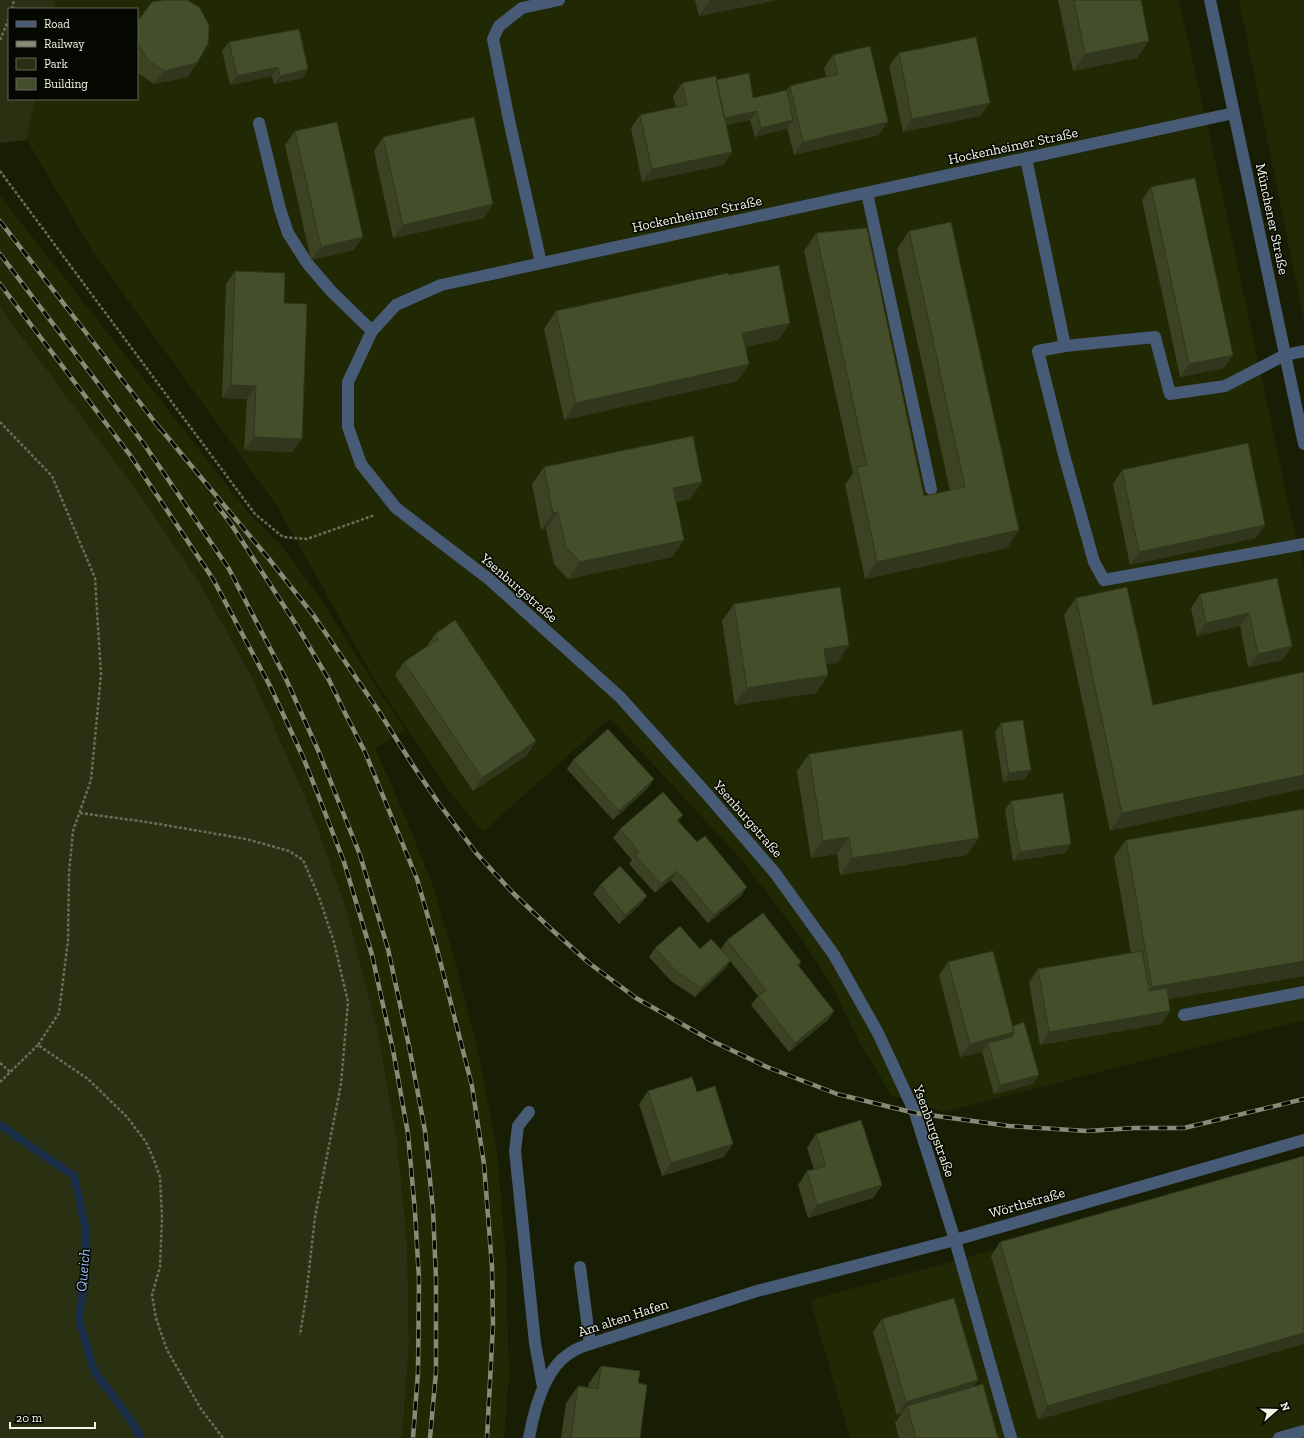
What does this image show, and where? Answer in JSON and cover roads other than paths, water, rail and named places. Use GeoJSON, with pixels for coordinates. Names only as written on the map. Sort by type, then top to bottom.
{"type":"FeatureCollection","features":[{"type":"Feature","properties":{"kind":"street"},"geometry":{"type":"LineString","coordinates":[[541,263],[509,120],[493,39],[499,26],[522,8],[559,0]]}},
{"type":"Feature","properties":{"kind":"street","name":"Münchener Straße"},"geometry":{"type":"LineString","coordinates":[[1210,0],[1304,444]]}},
{"type":"Feature","properties":{"kind":"street","name":"Hockenheimer Straße"},"geometry":{"type":"LineString","coordinates":[[396,508],[361,464],[348,427],[348,382],[372,331],[396,305],[442,284],[1234,113]]}},
{"type":"Feature","properties":{"kind":"street"},"geometry":{"type":"LineString","coordinates":[[259,124],[280,209],[288,233],[306,263],[331,292],[372,331]]}},
{"type":"Feature","properties":{"kind":"street"},"geometry":{"type":"LineString","coordinates":[[1026,158],[1066,346]]}},
{"type":"Feature","properties":{"kind":"street"},"geometry":{"type":"LineString","coordinates":[[867,193],[931,489]]}},
{"type":"Feature","properties":{"kind":"street"},"geometry":{"type":"LineString","coordinates":[[1304,350],[1285,355],[1225,386],[1170,394],[1155,337],[1066,346],[1038,351],[1064,455],[1094,562],[1104,580],[1304,544]]}},
{"type":"Feature","properties":{"kind":"street","name":"Ysenburgstraße"},"geometry":{"type":"LineString","coordinates":[[396,508],[490,580],[620,697],[775,873],[834,955],[878,1033],[915,1113],[955,1240],[1011,1438]]}},
{"type":"Feature","properties":{"kind":"street"},"geometry":{"type":"LineString","coordinates":[[1184,1015],[1304,992]]}},
{"type":"Feature","properties":{"kind":"street"},"geometry":{"type":"LineString","coordinates":[[529,1112],[518,1126],[515,1151],[535,1343],[542,1387]]}},
{"type":"Feature","properties":{"kind":"street","name":"Wörthstraße"},"geometry":{"type":"LineString","coordinates":[[757,1291],[955,1240],[1304,1140]]}},
{"type":"Feature","properties":{"kind":"street"},"geometry":{"type":"LineString","coordinates":[[580,1267],[590,1344]]}},
{"type":"Feature","properties":{"kind":"street","name":"Am alten Hafen"},"geometry":{"type":"LineString","coordinates":[[529,1438],[531,1423],[542,1387],[557,1364],[569,1353],[590,1344],[757,1291]]}},
{"type":"Feature","properties":{"kind":"street"},"geometry":{"type":"LineString","coordinates":[[1279,1438],[1304,1431]]}},
{"type":"Feature","properties":{"kind":"waterway","name":"Queich"},"geometry":{"type":"LineString","coordinates":[[0,1125],[74,1176],[86,1230],[84,1282],[79,1320],[94,1371],[130,1419],[141,1438]]}},
{"type":"Feature","properties":{"kind":"railway"},"geometry":{"type":"LineString","coordinates":[[0,221],[161,430]]}},
{"type":"Feature","properties":{"kind":"railway"},"geometry":{"type":"LineString","coordinates":[[0,254],[144,444],[229,569],[286,679],[318,750],[360,855],[388,949],[409,1046],[425,1131],[433,1210],[436,1278],[436,1372],[430,1438]]}},
{"type":"Feature","properties":{"kind":"railway"},"geometry":{"type":"LineString","coordinates":[[0,284],[130,455],[213,579],[270,686],[303,757],[344,862],[372,955],[393,1050],[408,1134],[419,1279],[418,1372],[413,1438]]}},
{"type":"Feature","properties":{"kind":"railway"},"geometry":{"type":"LineString","coordinates":[[159,427],[269,559],[314,616],[440,805],[477,854],[513,893],[550,928],[589,963],[636,998],[712,1041],[767,1067],[837,1094],[915,1113],[1009,1126],[1087,1131],[1135,1128],[1184,1128],[1304,1099]]}},
{"type":"Feature","properties":{"kind":"railway"},"geometry":{"type":"LineString","coordinates":[[216,504],[231,524],[297,626],[329,680],[365,752],[417,879],[436,945],[472,1086],[484,1164],[492,1267],[493,1324],[487,1438]]}}]}
